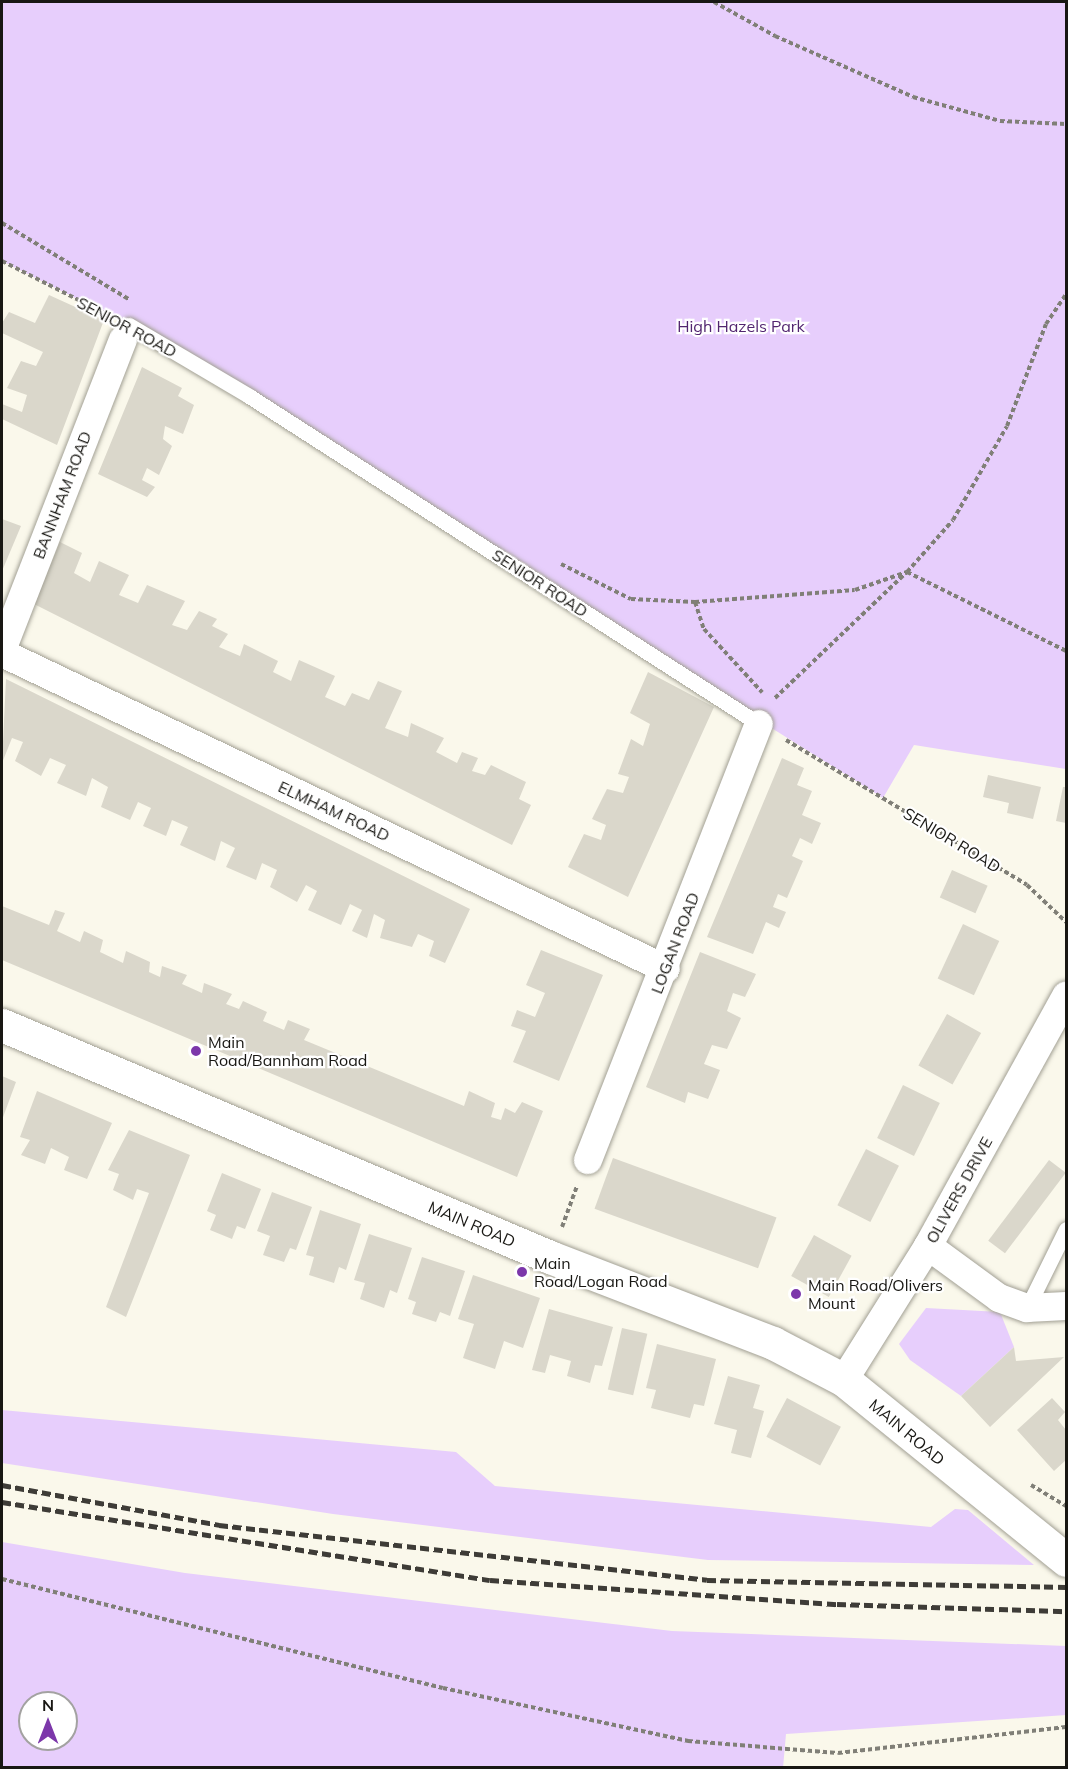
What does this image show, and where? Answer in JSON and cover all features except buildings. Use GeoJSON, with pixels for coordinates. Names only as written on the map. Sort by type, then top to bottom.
{"type":"FeatureCollection","features":[{"type":"Feature","properties":{"kind":"main road","name":"MAIN ROAD"},"geometry":{"type":"LineString","coordinates":[[2,1025],[550,1257],[773,1343],[844,1380],[1059,1554]]}},
{"type":"Feature","properties":{"kind":"street","name":"BANNHAM ROAD"},"geometry":{"type":"LineString","coordinates":[[2,651],[126,332]]}},
{"type":"Feature","properties":{"kind":"street","name":"ELMHAM ROAD"},"geometry":{"type":"LineString","coordinates":[[2,651],[666,969]]}},
{"type":"Feature","properties":{"kind":"street","name":"LOGAN ROAD"},"geometry":{"type":"LineString","coordinates":[[588,1160],[666,969],[759,724]]}},
{"type":"Feature","properties":{"kind":"street","name":"OLIVERS DRIVE"},"geometry":{"type":"LineString","coordinates":[[844,1380],[928,1246],[1066,996]]}},
{"type":"Feature","properties":{"kind":"street"},"geometry":{"type":"LineString","coordinates":[[928,1246],[999,1298],[1027,1308],[1066,1306]]}},
{"type":"Feature","properties":{"kind":"lane","name":"SENIOR ROAD"},"geometry":{"type":"LineString","coordinates":[[126,332],[249,396],[759,724]]}},
{"type":"Feature","properties":{"kind":"lane"},"geometry":{"type":"LineString","coordinates":[[1027,1308],[1066,1229]]}},
{"type":"Feature","properties":{"kind":"path"},"geometry":{"type":"LineString","coordinates":[[714,2],[775,36],[913,97],[1000,121],[1066,124]]}},
{"type":"Feature","properties":{"kind":"path","name":"SENIOR ROAD"},"geometry":{"type":"LineString","coordinates":[[2,261],[126,332]]}},
{"type":"Feature","properties":{"kind":"path"},"geometry":{"type":"LineString","coordinates":[[759,724],[771,701],[907,572],[953,519],[1007,426],[1046,324],[1066,294]]}},
{"type":"Feature","properties":{"kind":"path"},"geometry":{"type":"LineString","coordinates":[[695,602],[855,590],[907,572],[1066,651]]}},
{"type":"Feature","properties":{"kind":"path","name":"SENIOR ROAD"},"geometry":{"type":"LineString","coordinates":[[759,724],[1027,885],[1066,922]]}},
{"type":"Feature","properties":{"kind":"path"},"geometry":{"type":"LineString","coordinates":[[550,1257],[588,1160]]}},
{"type":"Feature","properties":{"kind":"path"},"geometry":{"type":"LineString","coordinates":[[2,1579],[442,1688],[688,1742],[838,1753],[1066,1727]]}},
{"type":"Feature","properties":{"kind":"green space","name":"High Hazels Park"},"geometry":{"type":"Polygon","coordinates":[[[2,2],[1066,2],[1066,769],[914,745],[883,798],[129,325],[2,261],[2,2]]]}},
{"type":"Feature","properties":{"kind":"green space"},"geometry":{"type":"Polygon","coordinates":[[[926,1308],[1000,1312],[1014,1347],[961,1396],[910,1360],[899,1344],[926,1308]]]}},
{"type":"Feature","properties":{"kind":"green space"},"geometry":{"type":"Polygon","coordinates":[[[2,1410],[456,1452],[495,1486],[931,1527],[955,1509],[968,1510],[1034,1565],[708,1560],[333,1514],[2,1463],[2,1410]]]}},
{"type":"Feature","properties":{"kind":"green space"},"geometry":{"type":"Polygon","coordinates":[[[2,1542],[185,1573],[672,1631],[1066,1646],[1066,1715],[786,1734],[783,1768],[2,1767],[2,1542]]]}},
{"type":"Feature","properties":{"kind":"railway"},"geometry":{"type":"LineString","coordinates":[[2,1485],[219,1525],[707,1580],[1066,1587]]}},
{"type":"Feature","properties":{"kind":"railway"},"geometry":{"type":"LineString","coordinates":[[2,1502],[490,1580],[837,1604],[1066,1611]]}},
{"type":"Feature","properties":{"kind":"place","name":"Main Road/Bannham Road"},"geometry":{"type":"Point","coordinates":[196,1051]}},
{"type":"Feature","properties":{"kind":"place","name":"Main Road/Logan Road"},"geometry":{"type":"Point","coordinates":[522,1272]}},
{"type":"Feature","properties":{"kind":"place","name":"Main Road/Olivers Mount"},"geometry":{"type":"Point","coordinates":[796,1294]}}]}
